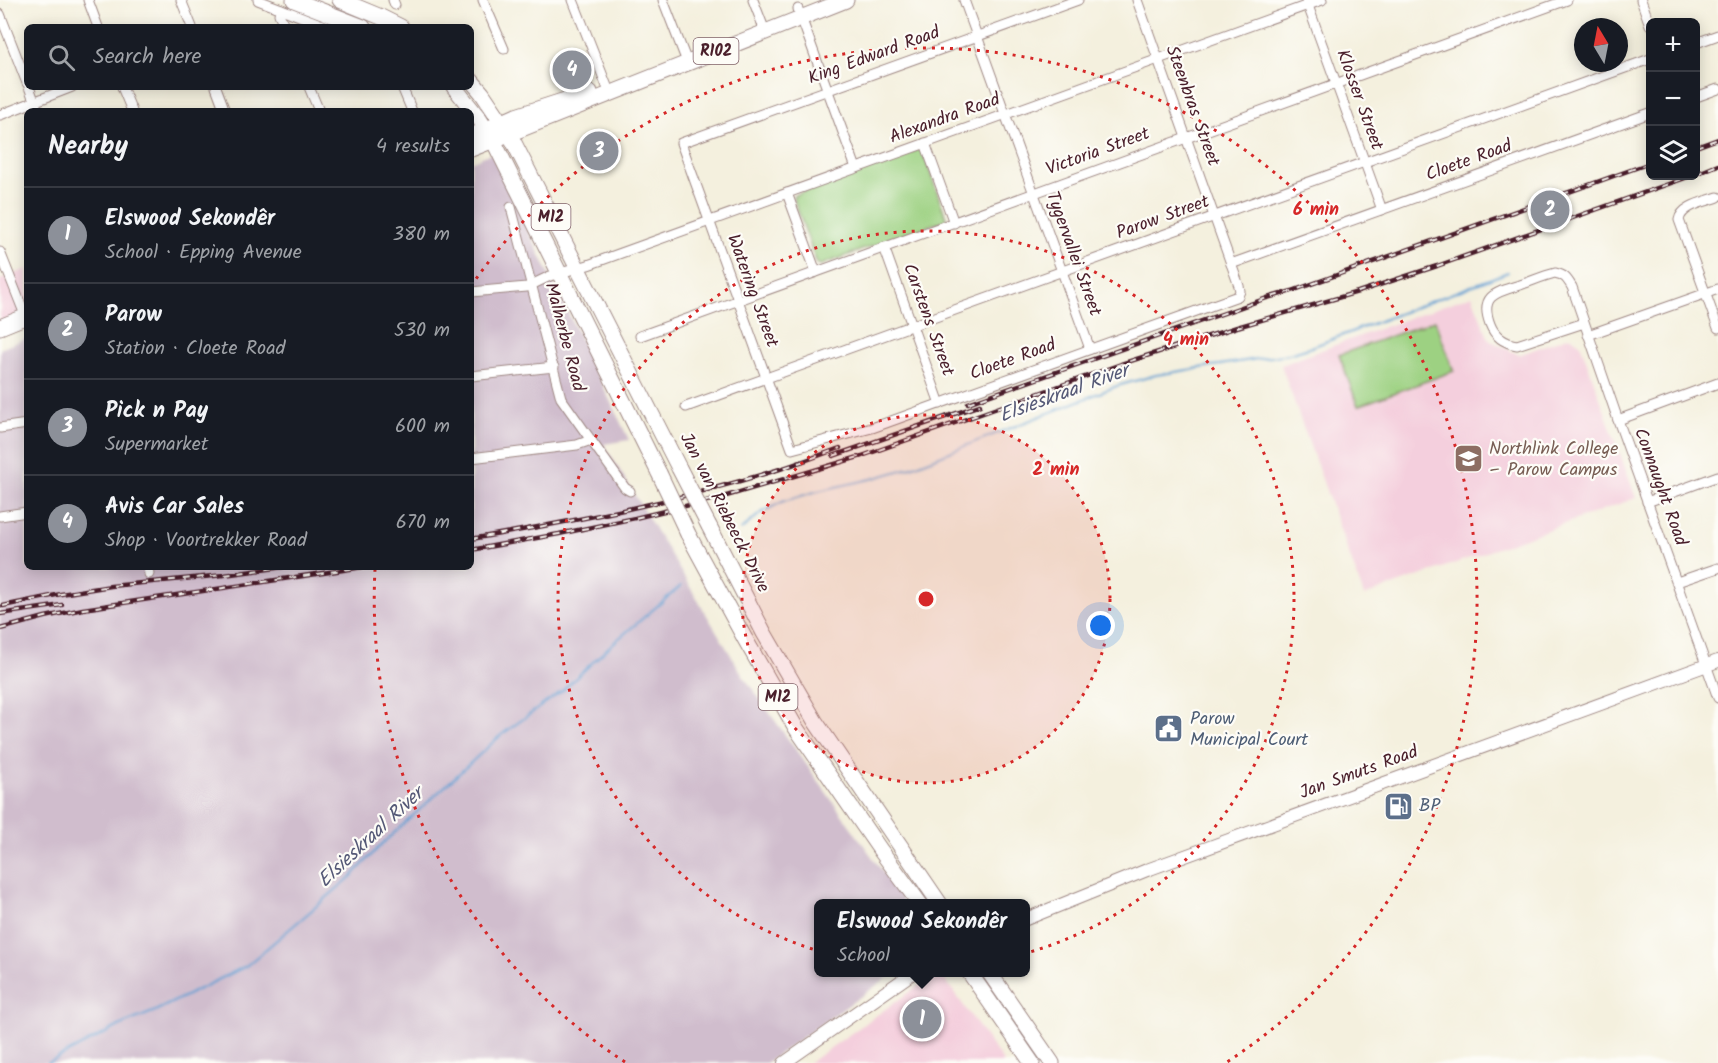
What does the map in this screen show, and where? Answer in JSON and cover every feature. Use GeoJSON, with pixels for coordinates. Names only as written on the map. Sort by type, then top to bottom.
{"type":"FeatureCollection","features":[{"type":"Feature","properties":{"kind":"main road"},"geometry":{"type":"LineString","coordinates":[[294,0],[355,24]]}},
{"type":"Feature","properties":{"kind":"main road"},"geometry":{"type":"LineString","coordinates":[[340,0],[395,24]]}},
{"type":"Feature","properties":{"kind":"main road","name":"R102"},"geometry":{"type":"LineString","coordinates":[[799,13],[821,0]]}},
{"type":"Feature","properties":{"kind":"main road","name":"R102"},"geometry":{"type":"LineString","coordinates":[[505,128],[567,111],[609,89],[686,58],[799,13],[844,0]]}},
{"type":"Feature","properties":{"kind":"main road","name":"M12"},"geometry":{"type":"LineString","coordinates":[[474,84],[505,128]]}},
{"type":"Feature","properties":{"kind":"main road","name":"R102"},"geometry":{"type":"LineString","coordinates":[[474,147],[489,135],[542,106],[609,89]]}},
{"type":"Feature","properties":{"kind":"main road","name":"M12"},"geometry":{"type":"LineString","coordinates":[[456,90],[471,108]]}},
{"type":"Feature","properties":{"kind":"main road"},"geometry":{"type":"LineString","coordinates":[[525,166],[522,142],[525,134],[552,122],[567,111]]}},
{"type":"Feature","properties":{"kind":"main road","name":"M12"},"geometry":{"type":"LineString","coordinates":[[474,112],[489,135],[688,534],[745,639],[796,729],[917,899]]}},
{"type":"Feature","properties":{"kind":"main road","name":"Jan van Riebeeck Drive"},"geometry":{"type":"LineString","coordinates":[[505,128],[764,633],[815,721],[937,899]]}},
{"type":"Feature","properties":{"kind":"main road","name":"R102"},"geometry":{"type":"LineString","coordinates":[[474,136],[489,135]]}},
{"type":"Feature","properties":{"kind":"main road"},"geometry":{"type":"LineString","coordinates":[[0,327],[24,321]]}},
{"type":"Feature","properties":{"kind":"main road"},"geometry":{"type":"LineString","coordinates":[[0,338],[24,322]]}},
{"type":"Feature","properties":{"kind":"main road"},"geometry":{"type":"LineString","coordinates":[[972,977],[1032,1063]]}},
{"type":"Feature","properties":{"kind":"main road"},"geometry":{"type":"LineString","coordinates":[[992,977],[1052,1063]]}},
{"type":"Feature","properties":{"kind":"street"},"geometry":{"type":"LineString","coordinates":[[88,0],[97,24]]}},
{"type":"Feature","properties":{"kind":"street"},"geometry":{"type":"LineString","coordinates":[[181,0],[191,24]]}},
{"type":"Feature","properties":{"kind":"street"},"geometry":{"type":"LineString","coordinates":[[258,0],[320,24]]}},
{"type":"Feature","properties":{"kind":"street"},"geometry":{"type":"LineString","coordinates":[[483,0],[504,50]]}},
{"type":"Feature","properties":{"kind":"street"},"geometry":{"type":"LineString","coordinates":[[573,0],[609,89]]}},
{"type":"Feature","properties":{"kind":"street"},"geometry":{"type":"LineString","coordinates":[[663,0],[686,58]]}},
{"type":"Feature","properties":{"kind":"street"},"geometry":{"type":"LineString","coordinates":[[753,0],[764,28]]}},
{"type":"Feature","properties":{"kind":"street","name":"Tygervallei Street"},"geometry":{"type":"LineString","coordinates":[[964,0],[1090,349]]}},
{"type":"Feature","properties":{"kind":"street","name":"King Edward Road"},"geometry":{"type":"LineString","coordinates":[[681,143],[1078,0]]}},
{"type":"Feature","properties":{"kind":"street","name":"Steenbras Street"},"geometry":{"type":"LineString","coordinates":[[1137,0],[1240,291]]}},
{"type":"Feature","properties":{"kind":"street","name":"Alexandra Road"},"geometry":{"type":"LineString","coordinates":[[474,292],[527,287],[1307,3],[1322,0]]}},
{"type":"Feature","properties":{"kind":"street","name":"Victoria Street"},"geometry":{"type":"LineString","coordinates":[[640,336],[1567,0]]}},
{"type":"Feature","properties":{"kind":"street"},"geometry":{"type":"LineString","coordinates":[[1641,0],[1647,18]]}},
{"type":"Feature","properties":{"kind":"street","name":"Klosser Street"},"geometry":{"type":"LineString","coordinates":[[1307,3],[1382,210]]}},
{"type":"Feature","properties":{"kind":"street"},"geometry":{"type":"LineString","coordinates":[[281,9],[279,14],[284,24]]}},
{"type":"Feature","properties":{"kind":"street"},"geometry":{"type":"LineString","coordinates":[[799,13],[856,168]]}},
{"type":"Feature","properties":{"kind":"street"},"geometry":{"type":"LineString","coordinates":[[0,14],[24,75]]}},
{"type":"Feature","properties":{"kind":"street"},"geometry":{"type":"LineString","coordinates":[[1700,41],[1718,35]]}},
{"type":"Feature","properties":{"kind":"street","name":"Parow Street"},"geometry":{"type":"LineString","coordinates":[[686,407],[1646,60]]}},
{"type":"Feature","properties":{"kind":"street"},"geometry":{"type":"LineString","coordinates":[[1700,95],[1718,89]]}},
{"type":"Feature","properties":{"kind":"street"},"geometry":{"type":"LineString","coordinates":[[30,90],[36,106],[66,90]]}},
{"type":"Feature","properties":{"kind":"street"},"geometry":{"type":"LineString","coordinates":[[123,90],[131,108]]}},
{"type":"Feature","properties":{"kind":"street"},"geometry":{"type":"LineString","coordinates":[[217,90],[224,108]]}},
{"type":"Feature","properties":{"kind":"street"},"geometry":{"type":"LineString","coordinates":[[310,90],[318,108]]}},
{"type":"Feature","properties":{"kind":"street"},"geometry":{"type":"LineString","coordinates":[[403,90],[411,108]]}},
{"type":"Feature","properties":{"kind":"street"},"geometry":{"type":"LineString","coordinates":[[0,115],[24,109]]}},
{"type":"Feature","properties":{"kind":"street","name":"Cloete Road"},"geometry":{"type":"LineString","coordinates":[[1231,264],[1646,114]]}},
{"type":"Feature","properties":{"kind":"street","name":"Watering Street"},"geometry":{"type":"LineString","coordinates":[[681,143],[792,449]]}},
{"type":"Feature","properties":{"kind":"street"},"geometry":{"type":"LineString","coordinates":[[925,143],[954,222]]}},
{"type":"Feature","properties":{"kind":"street"},"geometry":{"type":"LineString","coordinates":[[787,193],[816,272]]}},
{"type":"Feature","properties":{"kind":"street"},"geometry":{"type":"LineString","coordinates":[[1718,197],[1685,209],[1680,214],[1680,223],[1718,328]]}},
{"type":"Feature","properties":{"kind":"street","name":"Malherbe Road"},"geometry":{"type":"LineString","coordinates":[[512,207],[564,403],[625,488],[630,491]]}},
{"type":"Feature","properties":{"kind":"street","name":"Carstens Street"},"geometry":{"type":"LineString","coordinates":[[884,247],[940,404]]}},
{"type":"Feature","properties":{"kind":"street"},"geometry":{"type":"LineString","coordinates":[[0,252],[24,312]]}},
{"type":"Feature","properties":{"kind":"street","name":"Connaught Road"},"geometry":{"type":"LineString","coordinates":[[1584,323],[1517,345],[1495,335],[1485,308],[1494,294],[1499,291],[1555,273],[1567,278],[1572,287],[1677,582],[1712,663],[1718,698]]}},
{"type":"Feature","properties":{"kind":"street"},"geometry":{"type":"LineString","coordinates":[[1588,336],[1718,289]]}},
{"type":"Feature","properties":{"kind":"street","name":"Cloete Road"},"geometry":{"type":"LineString","coordinates":[[792,449],[872,428],[1235,298],[1240,291]]}},
{"type":"Feature","properties":{"kind":"street"},"geometry":{"type":"LineString","coordinates":[[474,376],[554,368]]}},
{"type":"Feature","properties":{"kind":"street"},"geometry":{"type":"LineString","coordinates":[[1618,420],[1718,383]]}},
{"type":"Feature","properties":{"kind":"street"},"geometry":{"type":"LineString","coordinates":[[0,428],[24,424]]}},
{"type":"Feature","properties":{"kind":"street"},"geometry":{"type":"LineString","coordinates":[[474,458],[577,445],[591,440]]}},
{"type":"Feature","properties":{"kind":"street"},"geometry":{"type":"LineString","coordinates":[[1647,502],[1718,476]]}},
{"type":"Feature","properties":{"kind":"street"},"geometry":{"type":"LineString","coordinates":[[0,516],[24,512]]}},
{"type":"Feature","properties":{"kind":"street"},"geometry":{"type":"LineString","coordinates":[[1677,582],[1718,568]]}},
{"type":"Feature","properties":{"kind":"street","name":"Jan Smuts Road"},"geometry":{"type":"LineString","coordinates":[[1030,917],[1148,870],[1712,663]]}},
{"type":"Feature","properties":{"kind":"street"},"geometry":{"type":"LineString","coordinates":[[784,1063],[907,977]]}},
{"type":"Feature","properties":{"kind":"shaded area"},"geometry":{"type":"Polygon","coordinates":[[[491,153],[629,440],[604,444],[744,677],[902,899],[814,899],[814,977],[888,977],[766,1063],[0,1063],[0,349],[24,339],[24,570],[474,570],[474,161],[491,153]]]}},
{"type":"Feature","properties":{"kind":"shaded area"},"geometry":{"type":"Polygon","coordinates":[[[24,270],[24,316],[0,325],[0,280],[24,270]]]}},
{"type":"Feature","properties":{"kind":"shaded area","name":"Northlink College – Parow Campus"},"geometry":{"type":"Polygon","coordinates":[[[1472,295],[1489,340],[1519,355],[1570,336],[1580,343],[1636,498],[1364,596],[1281,365],[1472,295]]]}},
{"type":"Feature","properties":{"kind":"shaded area"},"geometry":{"type":"Polygon","coordinates":[[[931,977],[943,977],[1004,1063],[809,1063],[931,977]]]}},
{"type":"Feature","properties":{"kind":"green space"},"geometry":{"type":"Polygon","coordinates":[[[919,149],[922,150],[946,217],[945,220],[821,265],[817,264],[793,197],[919,149]]]}},
{"type":"Feature","properties":{"kind":"green space"},"geometry":{"type":"Polygon","coordinates":[[[1435,320],[1454,371],[1358,406],[1339,355],[1435,320]]]}},
{"type":"Feature","properties":{"kind":"waterway","name":"Elsieskraal River"},"geometry":{"type":"LineString","coordinates":[[741,530],[761,513],[784,501],[909,468],[1117,386],[1156,375],[1289,354],[1508,272]]}},
{"type":"Feature","properties":{"kind":"waterway","name":"Elsieskraal River"},"geometry":{"type":"LineString","coordinates":[[48,1063],[125,1023],[153,1012],[246,966],[352,876],[381,845],[501,735],[562,691],[611,645],[681,586]]}},
{"type":"Feature","properties":{"kind":"railway"},"geometry":{"type":"LineString","coordinates":[[1700,146],[1718,139]]}},
{"type":"Feature","properties":{"kind":"railway"},"geometry":{"type":"LineString","coordinates":[[968,403],[1292,291],[1646,164]]}},
{"type":"Feature","properties":{"kind":"railway"},"geometry":{"type":"LineString","coordinates":[[1700,172],[1718,165]]}},
{"type":"Feature","properties":{"kind":"railway"},"geometry":{"type":"LineString","coordinates":[[474,549],[635,518],[723,497],[862,456],[1121,364],[1437,266],[1680,180]]}},
{"type":"Feature","properties":{"kind":"railway"},"geometry":{"type":"LineString","coordinates":[[833,456],[980,405]]}},
{"type":"Feature","properties":{"kind":"railway"},"geometry":{"type":"LineString","coordinates":[[474,538],[588,517],[704,491],[788,467],[840,448]]}},
{"type":"Feature","properties":{"kind":"railway"},"geometry":{"type":"LineString","coordinates":[[3,606],[111,586],[261,570]]}},
{"type":"Feature","properties":{"kind":"railway"},"geometry":{"type":"LineString","coordinates":[[0,629],[83,609],[343,570]]}},
{"type":"Feature","properties":{"kind":"railway"},"geometry":{"type":"LineString","coordinates":[[0,614],[62,605]]}},
{"type":"Feature","properties":{"kind":"place","name":"Avis Car Sales"},"geometry":{"type":"Point","coordinates":[572,70]}},
{"type":"Feature","properties":{"kind":"place","name":"Pick n Pay"},"geometry":{"type":"Point","coordinates":[599,151]}},
{"type":"Feature","properties":{"kind":"place","name":"Parow"},"geometry":{"type":"Point","coordinates":[1550,210]}},
{"type":"Feature","properties":{"kind":"place","name":"Northlink College – Parow Campus"},"geometry":{"type":"Point","coordinates":[1468,459]}},
{"type":"Feature","properties":{"kind":"place","name":"Parow Municipal Court"},"geometry":{"type":"Point","coordinates":[1169,729]}},
{"type":"Feature","properties":{"kind":"place","name":"BP"},"geometry":{"type":"Point","coordinates":[1398,806]}},
{"type":"Feature","properties":{"kind":"place","name":"Elswood Sekondêr"},"geometry":{"type":"Point","coordinates":[922,1019]}}]}
